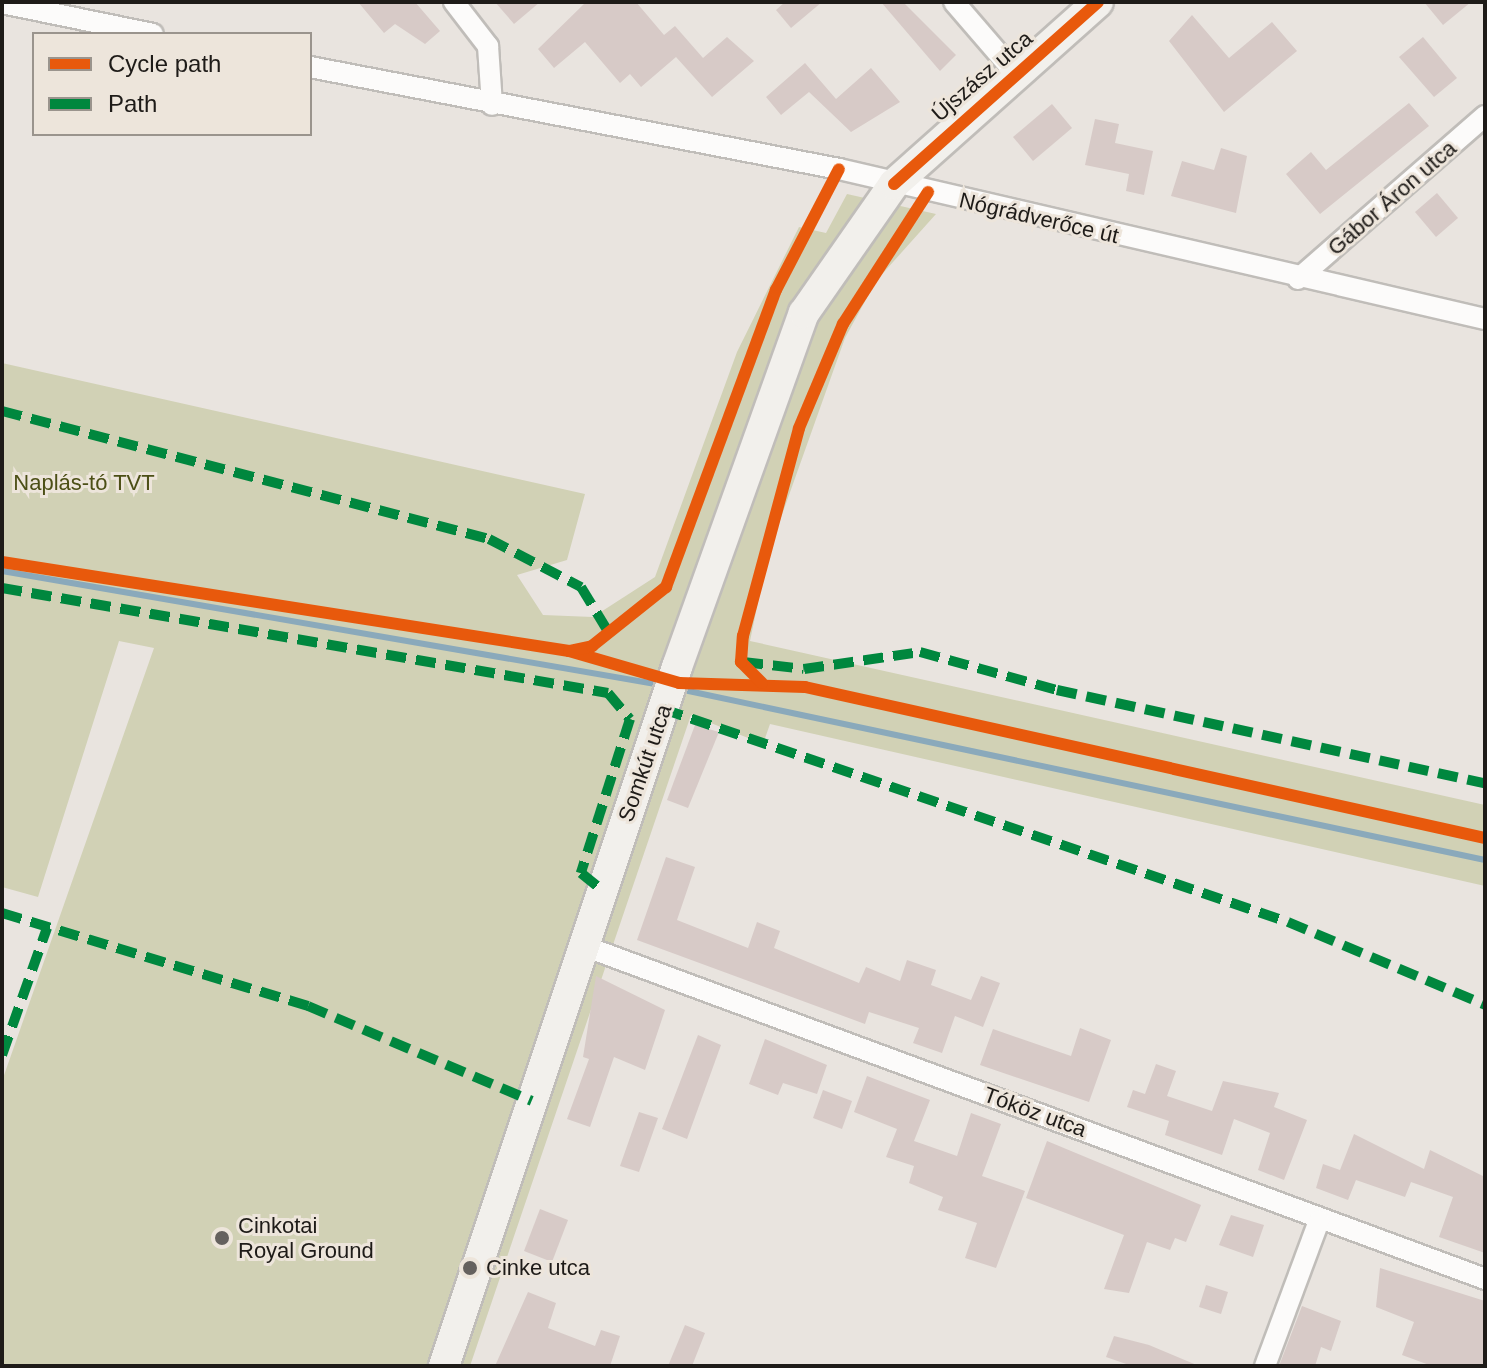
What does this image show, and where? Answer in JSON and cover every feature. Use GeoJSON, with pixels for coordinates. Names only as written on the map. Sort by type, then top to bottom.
{"type":"FeatureCollection","features":[{"type":"Feature","properties":{"kind":"street"},"geometry":{"type":"LineString","coordinates":[[454,2],[488,46],[492,105]]}},
{"type":"Feature","properties":{"kind":"street"},"geometry":{"type":"LineString","coordinates":[[954,2],[1015,73]]}},
{"type":"Feature","properties":{"kind":"street","name":"Újszász utca"},"geometry":{"type":"LineString","coordinates":[[894,184],[1098,2]]}},
{"type":"Feature","properties":{"kind":"street"},"geometry":{"type":"LineString","coordinates":[[2,3],[143,32]]}},
{"type":"Feature","properties":{"kind":"street","name":"Nógrádverőce út"},"geometry":{"type":"LineString","coordinates":[[312,67],[894,184],[1298,279],[1485,319]]}},
{"type":"Feature","properties":{"kind":"street","name":"Gábor Áron utca"},"geometry":{"type":"LineString","coordinates":[[1298,279],[1485,116]]}},
{"type":"Feature","properties":{"kind":"street","name":"Somkút utca"},"geometry":{"type":"LineString","coordinates":[[444,1366],[666,699],[804,313],[894,184]]}},
{"type":"Feature","properties":{"kind":"street","name":"Tóköz utca"},"geometry":{"type":"LineString","coordinates":[[584,946],[1319,1221],[1485,1279]]}},
{"type":"Feature","properties":{"kind":"street"},"geometry":{"type":"LineString","coordinates":[[1265,1366],[1319,1221]]}},
{"type":"Feature","properties":{"kind":"green space","name":"Naplás-tó TVT"},"geometry":{"type":"Polygon","coordinates":[[[847,194],[936,214],[876,281],[845,338],[768,554],[750,641],[1485,805],[1485,886],[770,724],[763,744],[691,715],[470,1366],[2,1366],[2,1081],[154,648],[119,641],[38,897],[2,887],[2,363],[585,494],[567,560],[517,575],[543,615],[593,617],[655,577],[737,352],[799,227],[826,233],[847,194]]]}},
{"type":"Feature","properties":{"kind":"building"},"geometry":{"type":"Polygon","coordinates":[[[358,2],[415,2],[440,31],[425,44],[395,24],[384,33],[358,2]]]}},
{"type":"Feature","properties":{"kind":"building"},"geometry":{"type":"Polygon","coordinates":[[[495,2],[540,2],[514,24],[495,2]]]}},
{"type":"Feature","properties":{"kind":"building"},"geometry":{"type":"Polygon","coordinates":[[[586,2],[636,2],[664,35],[675,26],[703,58],[727,37],[754,61],[712,97],[676,57],[641,87],[630,74],[620,83],[585,42],[554,68],[538,49],[586,2]]]}},
{"type":"Feature","properties":{"kind":"building"},"geometry":{"type":"Polygon","coordinates":[[[785,2],[822,2],[791,28],[776,10],[785,2]]]}},
{"type":"Feature","properties":{"kind":"building"},"geometry":{"type":"Polygon","coordinates":[[[881,2],[903,2],[956,55],[940,71],[881,2]]]}},
{"type":"Feature","properties":{"kind":"building"},"geometry":{"type":"Polygon","coordinates":[[[1424,2],[1471,2],[1443,25],[1424,2]]]}},
{"type":"Feature","properties":{"kind":"building"},"geometry":{"type":"Polygon","coordinates":[[[1192,15],[1229,58],[1272,22],[1297,51],[1224,112],[1169,41],[1192,15]]]}},
{"type":"Feature","properties":{"kind":"building"},"geometry":{"type":"Polygon","coordinates":[[[1423,37],[1457,78],[1434,97],[1399,57],[1423,37]]]}},
{"type":"Feature","properties":{"kind":"building"},"geometry":{"type":"Polygon","coordinates":[[[805,63],[836,99],[871,68],[900,102],[851,132],[809,92],[781,115],[766,97],[805,63]]]}},
{"type":"Feature","properties":{"kind":"building"},"geometry":{"type":"Polygon","coordinates":[[[1409,103],[1429,126],[1320,214],[1286,174],[1311,152],[1326,170],[1409,103]]]}},
{"type":"Feature","properties":{"kind":"building"},"geometry":{"type":"Polygon","coordinates":[[[1052,104],[1072,128],[1033,161],[1013,137],[1052,104]]]}},
{"type":"Feature","properties":{"kind":"building"},"geometry":{"type":"Polygon","coordinates":[[[1095,119],[1119,124],[1115,143],[1153,151],[1144,195],[1126,191],[1129,174],[1085,165],[1095,119]]]}},
{"type":"Feature","properties":{"kind":"building"},"geometry":{"type":"Polygon","coordinates":[[[1221,148],[1247,156],[1236,213],[1171,196],[1182,161],[1214,170],[1221,148]]]}},
{"type":"Feature","properties":{"kind":"building"},"geometry":{"type":"Polygon","coordinates":[[[1437,193],[1458,218],[1436,237],[1415,212],[1437,193]]]}},
{"type":"Feature","properties":{"kind":"building"},"geometry":{"type":"Polygon","coordinates":[[[695,725],[719,732],[688,808],[667,800],[695,725]]]}},
{"type":"Feature","properties":{"kind":"building"},"geometry":{"type":"Polygon","coordinates":[[[666,857],[695,867],[677,920],[748,948],[757,922],[780,931],[774,948],[859,983],[866,967],[900,981],[907,960],[936,970],[931,985],[971,1000],[981,976],[1000,983],[983,1027],[955,1016],[942,1053],[913,1043],[919,1028],[869,1012],[865,1024],[637,940],[666,857]]]}},
{"type":"Feature","properties":{"kind":"building"},"geometry":{"type":"Polygon","coordinates":[[[596,976],[665,1010],[645,1070],[614,1057],[590,1127],[567,1119],[589,1059],[583,1057],[596,976]]]}},
{"type":"Feature","properties":{"kind":"building"},"geometry":{"type":"Polygon","coordinates":[[[1080,1028],[1111,1040],[1089,1102],[980,1065],[993,1029],[1071,1056],[1080,1028]]]}},
{"type":"Feature","properties":{"kind":"building"},"geometry":{"type":"Polygon","coordinates":[[[698,1035],[721,1045],[687,1139],[662,1129],[698,1035]]]}},
{"type":"Feature","properties":{"kind":"building"},"geometry":{"type":"Polygon","coordinates":[[[765,1039],[827,1065],[817,1094],[783,1083],[778,1095],[749,1084],[765,1039]]]}},
{"type":"Feature","properties":{"kind":"building"},"geometry":{"type":"Polygon","coordinates":[[[1156,1064],[1176,1071],[1167,1096],[1212,1111],[1223,1081],[1279,1093],[1274,1107],[1307,1120],[1284,1180],[1258,1170],[1270,1133],[1234,1119],[1222,1155],[1165,1135],[1169,1121],[1127,1107],[1133,1090],[1145,1094],[1156,1064]]]}},
{"type":"Feature","properties":{"kind":"building"},"geometry":{"type":"Polygon","coordinates":[[[867,1076],[930,1100],[914,1141],[957,1156],[971,1113],[1001,1124],[982,1176],[1025,1191],[996,1268],[965,1258],[977,1223],[938,1210],[943,1197],[909,1183],[914,1166],[886,1157],[897,1129],[854,1112],[867,1076]]]}},
{"type":"Feature","properties":{"kind":"building"},"geometry":{"type":"Polygon","coordinates":[[[823,1090],[852,1101],[842,1129],[813,1118],[823,1090]]]}},
{"type":"Feature","properties":{"kind":"building"},"geometry":{"type":"Polygon","coordinates":[[[639,1112],[658,1118],[639,1172],[620,1166],[639,1112]]]}},
{"type":"Feature","properties":{"kind":"building"},"geometry":{"type":"Polygon","coordinates":[[[1354,1134],[1424,1169],[1430,1150],[1485,1177],[1485,1253],[1439,1237],[1453,1197],[1411,1182],[1405,1197],[1356,1180],[1348,1200],[1316,1188],[1323,1164],[1340,1170],[1354,1134]]]}},
{"type":"Feature","properties":{"kind":"building"},"geometry":{"type":"Polygon","coordinates":[[[1047,1141],[1201,1205],[1186,1242],[1175,1238],[1170,1250],[1147,1242],[1129,1293],[1104,1289],[1124,1235],[1026,1198],[1047,1141]]]}},
{"type":"Feature","properties":{"kind":"building"},"geometry":{"type":"Polygon","coordinates":[[[540,1209],[568,1220],[552,1262],[524,1251],[540,1209]]]}},
{"type":"Feature","properties":{"kind":"building"},"geometry":{"type":"Polygon","coordinates":[[[1231,1215],[1264,1225],[1253,1257],[1219,1245],[1231,1215]]]}},
{"type":"Feature","properties":{"kind":"building"},"geometry":{"type":"Polygon","coordinates":[[[1380,1268],[1485,1301],[1485,1366],[1432,1366],[1402,1355],[1414,1322],[1376,1307],[1380,1268]]]}},
{"type":"Feature","properties":{"kind":"building"},"geometry":{"type":"Polygon","coordinates":[[[1206,1285],[1228,1292],[1221,1314],[1199,1307],[1206,1285]]]}},
{"type":"Feature","properties":{"kind":"building"},"geometry":{"type":"Polygon","coordinates":[[[528,1292],[556,1303],[548,1328],[595,1346],[601,1330],[620,1336],[610,1366],[495,1366],[528,1292]]]}},
{"type":"Feature","properties":{"kind":"building"},"geometry":{"type":"Polygon","coordinates":[[[1302,1306],[1341,1321],[1331,1351],[1321,1347],[1315,1366],[1279,1366],[1302,1306]]]}},
{"type":"Feature","properties":{"kind":"building"},"geometry":{"type":"Polygon","coordinates":[[[685,1325],[705,1333],[692,1366],[668,1366],[685,1325]]]}},
{"type":"Feature","properties":{"kind":"building"},"geometry":{"type":"Polygon","coordinates":[[[1114,1336],[1149,1345],[1199,1366],[1132,1366],[1106,1357],[1114,1336]]]}},
{"type":"Feature","properties":{"kind":"waterway"},"geometry":{"type":"LineString","coordinates":[[2,571],[661,685]]}},
{"type":"Feature","properties":{"kind":"waterway"},"geometry":{"type":"LineString","coordinates":[[679,689],[1485,860]]}},
{"type":"Feature","properties":{"kind":"marked path"},"geometry":{"type":"LineString","coordinates":[[2,411],[489,539],[581,587],[609,633]]}},
{"type":"Feature","properties":{"kind":"marked path"},"geometry":{"type":"LineString","coordinates":[[2,588],[608,693],[630,719],[581,873],[602,890]]}},
{"type":"Feature","properties":{"kind":"marked path"},"geometry":{"type":"LineString","coordinates":[[743,662],[804,669],[920,652],[1057,690],[1485,783]]}},
{"type":"Feature","properties":{"kind":"marked path"},"geometry":{"type":"LineString","coordinates":[[663,709],[1288,922],[1485,1005]]}},
{"type":"Feature","properties":{"kind":"marked path"},"geometry":{"type":"LineString","coordinates":[[2,913],[308,1006],[532,1101]]}},
{"type":"Feature","properties":{"kind":"marked path"},"geometry":{"type":"LineString","coordinates":[[2,1055],[47,928]]}},
{"type":"Feature","properties":{"kind":"cycle path"},"geometry":{"type":"LineString","coordinates":[[894,184],[1098,2]]}},
{"type":"Feature","properties":{"kind":"cycle path"},"geometry":{"type":"LineString","coordinates":[[569,651],[592,646],[666,587],[776,290],[839,169]]}},
{"type":"Feature","properties":{"kind":"cycle path"},"geometry":{"type":"LineString","coordinates":[[762,683],[741,662],[743,636],[799,428],[843,324],[928,192]]}},
{"type":"Feature","properties":{"kind":"cycle path"},"geometry":{"type":"LineString","coordinates":[[2,562],[569,651],[679,683],[805,687],[1485,838]]}},
{"type":"Feature","properties":{"kind":"place","name":"Cinkotai Royal Ground"},"geometry":{"type":"Point","coordinates":[222,1238]}},
{"type":"Feature","properties":{"kind":"place","name":"Cinke utca"},"geometry":{"type":"Point","coordinates":[470,1268]}}]}
